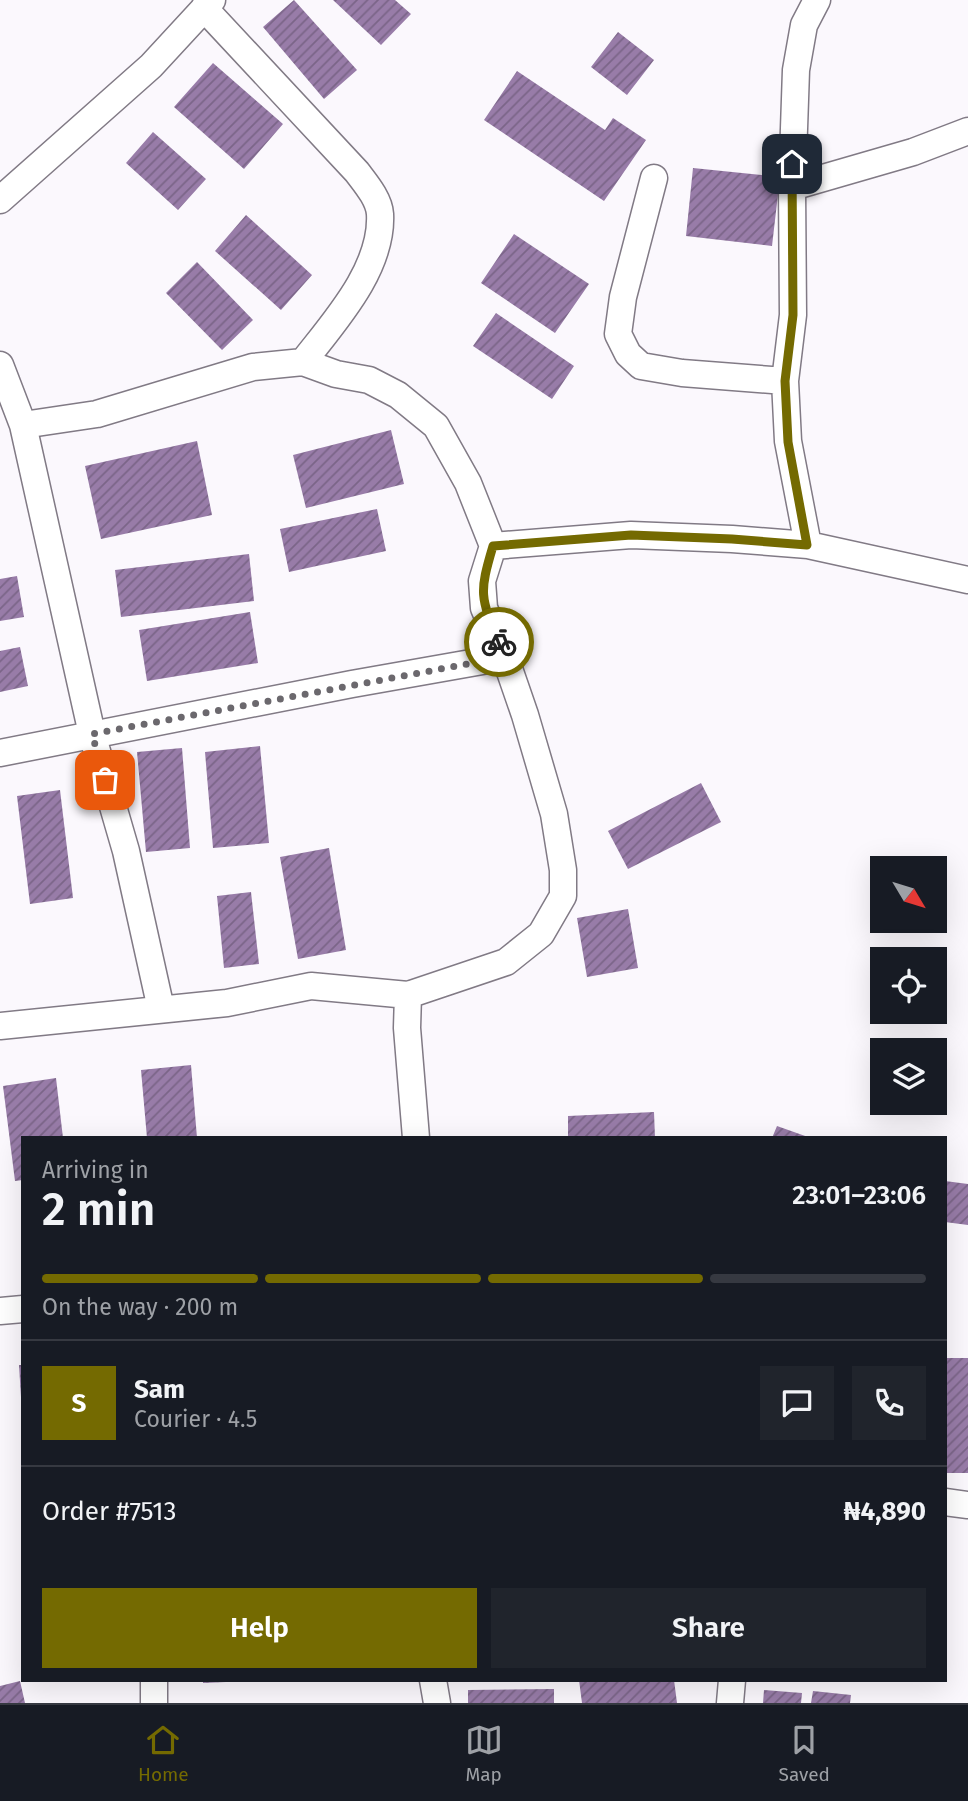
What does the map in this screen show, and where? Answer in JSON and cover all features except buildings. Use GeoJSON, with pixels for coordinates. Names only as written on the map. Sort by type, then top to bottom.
{"type":"FeatureCollection","features":[{"type":"Feature","properties":{"kind":"street"},"geometry":{"type":"LineString","coordinates":[[807,545],[788,442],[785,381],[793,315],[792,187],[796,71],[804,25],[817,0]]}},
{"type":"Feature","properties":{"kind":"street"},"geometry":{"type":"LineString","coordinates":[[0,200],[151,66],[208,4],[357,172],[374,196],[380,212],[379,232],[370,264],[353,296],[303,362]]}},
{"type":"Feature","properties":{"kind":"street"},"geometry":{"type":"LineString","coordinates":[[792,187],[913,152],[968,131]]}},
{"type":"Feature","properties":{"kind":"street"},"geometry":{"type":"LineString","coordinates":[[654,178],[623,297],[618,334],[628,354],[641,366],[682,373],[785,381]]}},
{"type":"Feature","properties":{"kind":"street"},"geometry":{"type":"LineString","coordinates":[[0,1026],[228,1003],[311,986],[408,995],[506,962],[541,934],[563,896],[563,870],[554,814],[505,657],[484,608],[482,581],[493,546],[468,482],[436,426],[398,395],[369,380],[336,374],[303,362],[253,367],[97,414],[23,425]]}},
{"type":"Feature","properties":{"kind":"street"},"geometry":{"type":"LineString","coordinates":[[0,365],[23,425],[92,734],[126,851],[161,1009]]}},
{"type":"Feature","properties":{"kind":"street"},"geometry":{"type":"LineString","coordinates":[[493,546],[631,535],[732,539],[807,545],[968,579]]}},
{"type":"Feature","properties":{"kind":"street"},"geometry":{"type":"LineString","coordinates":[[0,753],[505,657]]}},
{"type":"Feature","properties":{"kind":"street"},"geometry":{"type":"LineString","coordinates":[[408,995],[407,1028],[415,1136]]}},
{"type":"Feature","properties":{"kind":"street"},"geometry":{"type":"LineString","coordinates":[[0,1311],[21,1309]]}},
{"type":"Feature","properties":{"kind":"street"},"geometry":{"type":"LineString","coordinates":[[947,1502],[968,1505]]}},
{"type":"Feature","properties":{"kind":"street"},"geometry":{"type":"LineString","coordinates":[[154,1682],[154,1703]]}},
{"type":"Feature","properties":{"kind":"street"},"geometry":{"type":"LineString","coordinates":[[433,1682],[437,1703]]}},
{"type":"Feature","properties":{"kind":"street"},"geometry":{"type":"LineString","coordinates":[[730,1703],[732,1682]]}},
{"type":"Feature","properties":{"kind":"way so far"},"geometry":{"type":"LineString","coordinates":[[105,780],[92,734],[505,657],[499,642]]}},
{"type":"Feature","properties":{"kind":"route"},"geometry":{"type":"LineString","coordinates":[[499,642],[484,608],[482,581],[493,546],[631,535],[807,545],[788,442],[785,381],[793,315],[792,164]]}}]}
